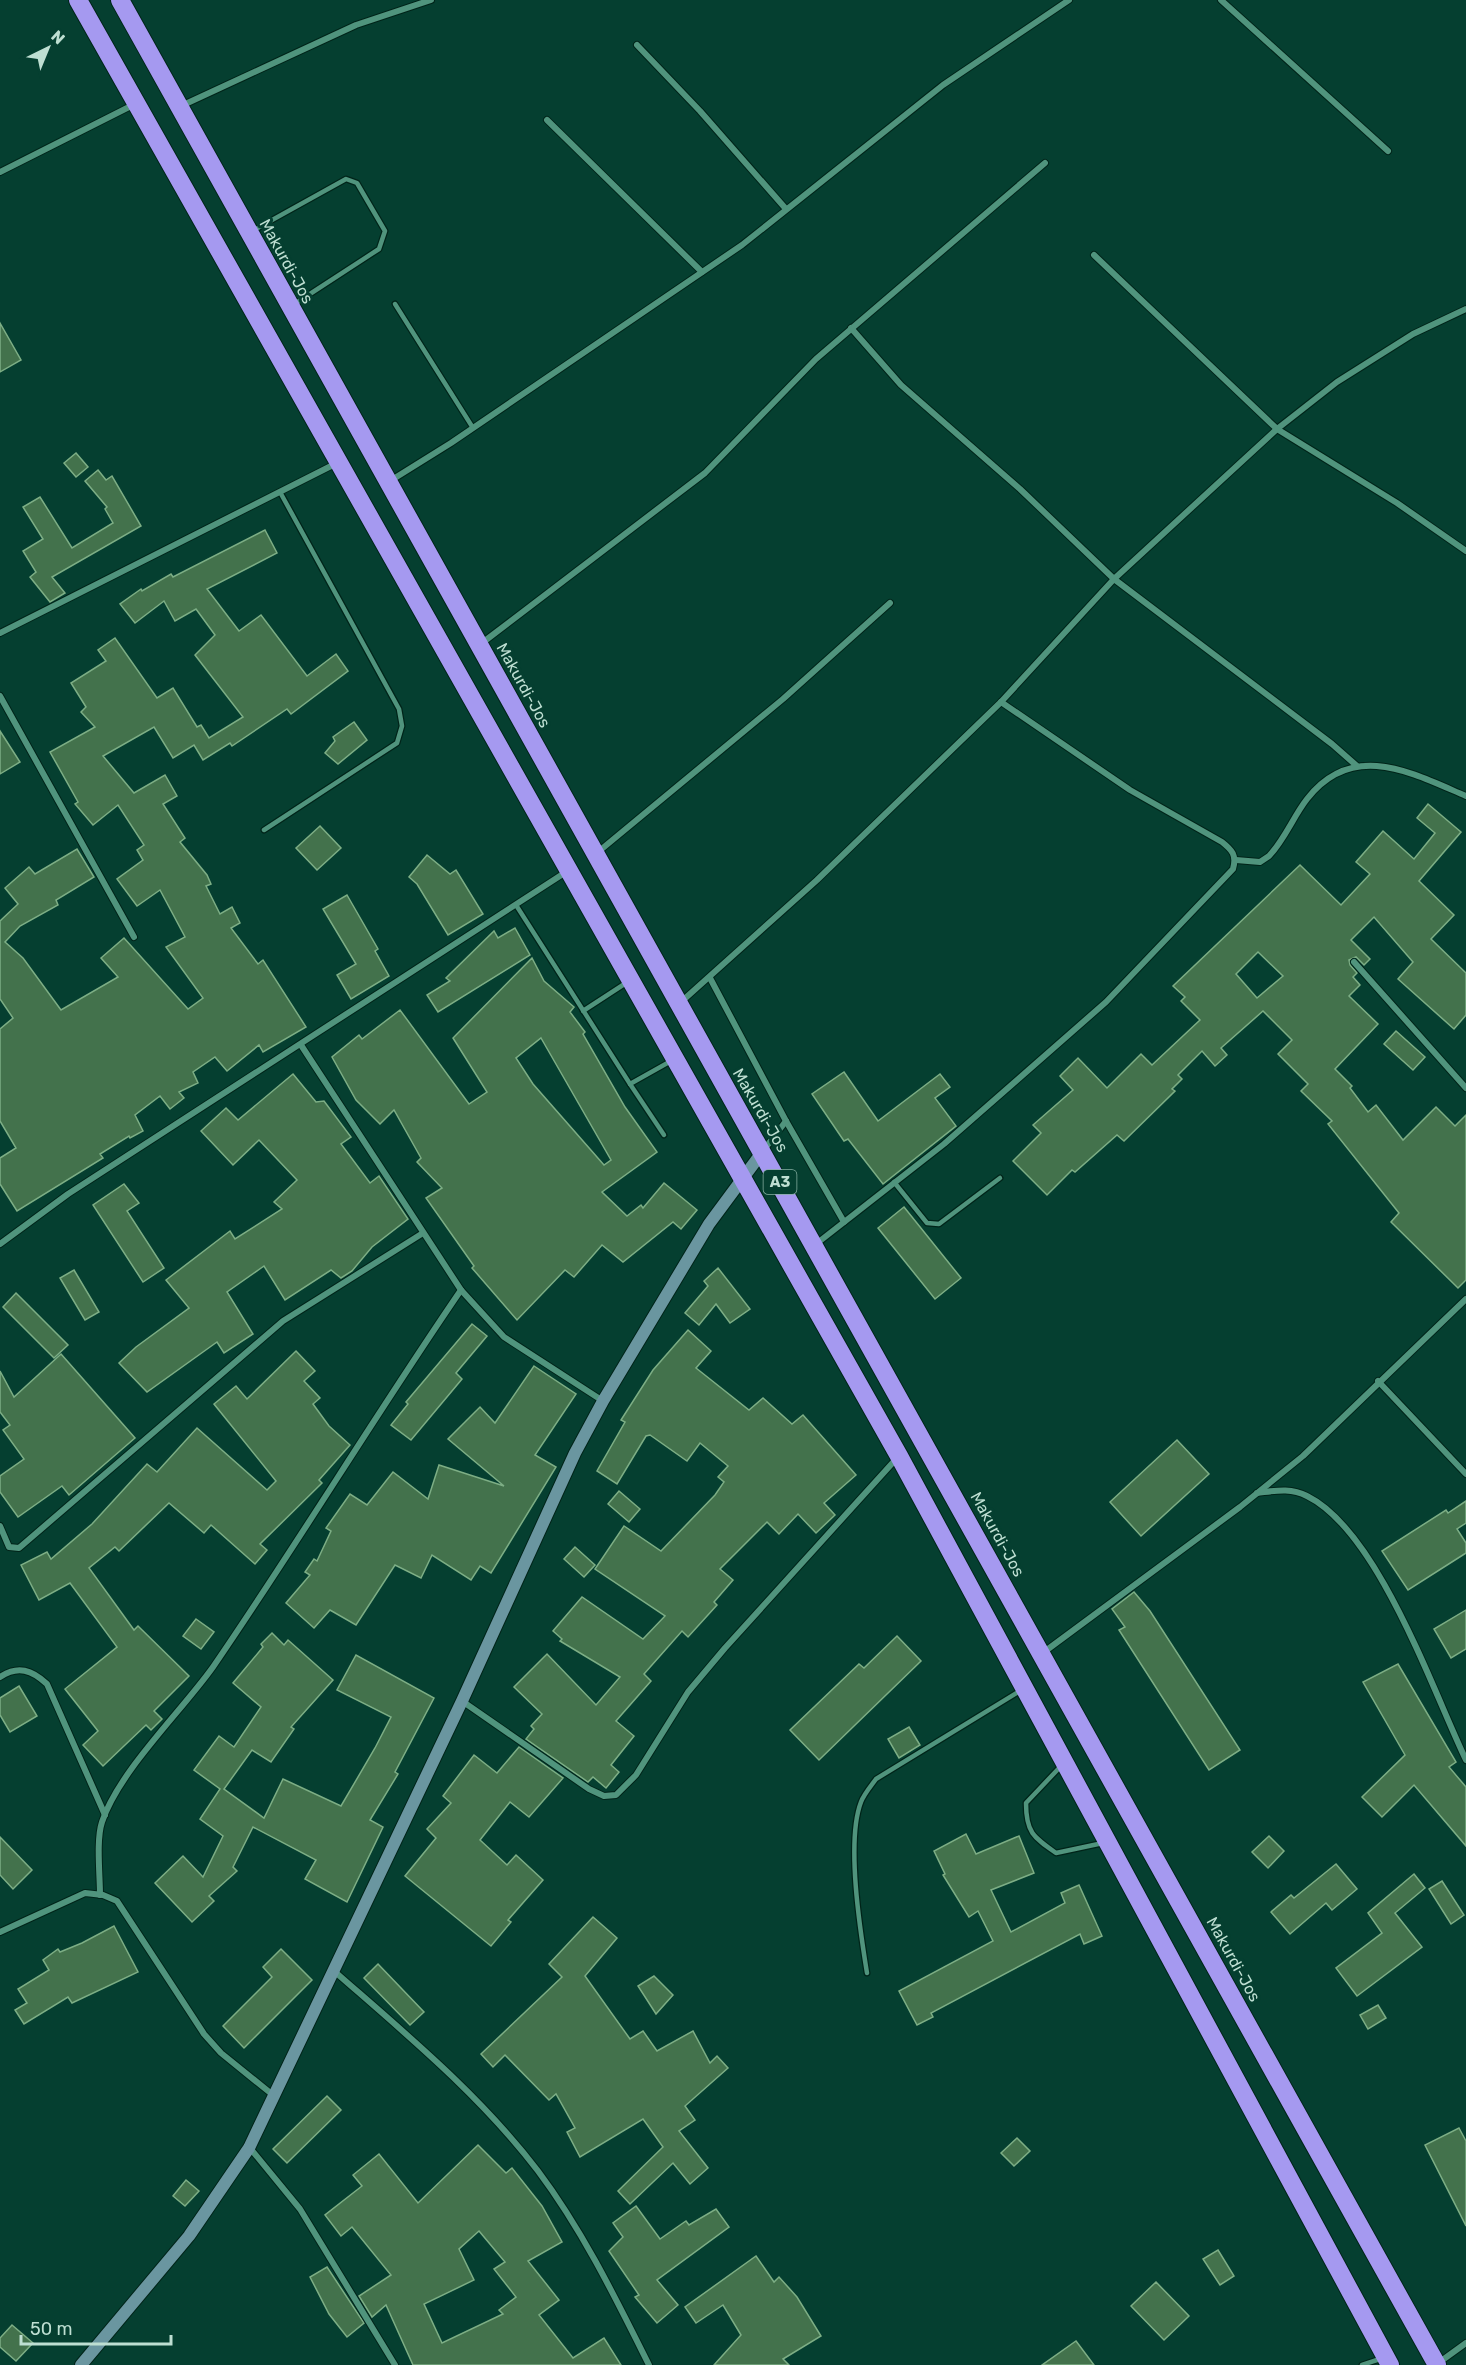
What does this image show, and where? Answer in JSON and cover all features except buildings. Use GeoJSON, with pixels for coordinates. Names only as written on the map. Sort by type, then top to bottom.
{"type":"FeatureCollection","features":[{"type":"Feature","properties":{"kind":"highway","name":"A3"},"geometry":{"type":"LineString","coordinates":[[78,0],[899,1456],[1388,2361]]}},
{"type":"Feature","properties":{"kind":"highway","name":"Makurdi-Jos"},"geometry":{"type":"LineString","coordinates":[[120,0],[178,108],[390,482],[678,1005],[763,1151],[1437,2365]]}},
{"type":"Feature","properties":{"kind":"main road"},"geometry":{"type":"LineString","coordinates":[[81,2365],[189,2236],[249,2148],[462,1701],[575,1453],[603,1401],[709,1224],[763,1151]]}},
{"type":"Feature","properties":{"kind":"street"},"geometry":{"type":"LineString","coordinates":[[178,108],[357,25],[432,0]]}},
{"type":"Feature","properties":{"kind":"street"},"geometry":{"type":"LineString","coordinates":[[390,482],[742,245],[943,85],[1069,0]]}},
{"type":"Feature","properties":{"kind":"street"},"geometry":{"type":"LineString","coordinates":[[1221,0],[1388,152]]}},
{"type":"Feature","properties":{"kind":"street"},"geometry":{"type":"LineString","coordinates":[[637,45],[700,111],[786,209]]}},
{"type":"Feature","properties":{"kind":"street"},"geometry":{"type":"LineString","coordinates":[[0,172],[136,104]]}},
{"type":"Feature","properties":{"kind":"street"},"geometry":{"type":"LineString","coordinates":[[547,120],[702,272]]}},
{"type":"Feature","properties":{"kind":"street"},"geometry":{"type":"LineString","coordinates":[[479,645],[705,472],[775,399],[851,328],[1045,164]]}},
{"type":"Feature","properties":{"kind":"street"},"geometry":{"type":"LineString","coordinates":[[1094,255],[1277,429],[1397,503],[1466,551]]}},
{"type":"Feature","properties":{"kind":"street"},"geometry":{"type":"LineString","coordinates":[[678,1005],[817,880],[1001,702],[1114,579],[1277,429],[1337,382],[1413,334],[1466,309]]}},
{"type":"Feature","properties":{"kind":"street"},"geometry":{"type":"LineString","coordinates":[[851,328],[901,385],[1020,489],[1114,579],[1332,744],[1357,766]]}},
{"type":"Feature","properties":{"kind":"street"},"geometry":{"type":"LineString","coordinates":[[0,633],[339,462]]}},
{"type":"Feature","properties":{"kind":"street"},"geometry":{"type":"LineString","coordinates":[[596,854],[783,699],[890,603]]}},
{"type":"Feature","properties":{"kind":"street"},"geometry":{"type":"LineString","coordinates":[[0,696],[134,937]]}},
{"type":"Feature","properties":{"kind":"street"},"geometry":{"type":"LineString","coordinates":[[815,1245],[944,1144],[1106,1002],[1230,874],[1236,860],[1233,851],[1222,842],[1130,790],[1001,702]]}},
{"type":"Feature","properties":{"kind":"street"},"geometry":{"type":"LineString","coordinates":[[1236,860],[1260,862],[1269,856],[1318,786],[1357,766],[1382,764],[1466,796]]}},
{"type":"Feature","properties":{"kind":"street"},"geometry":{"type":"LineString","coordinates":[[0,1244],[68,1194],[569,871]]}},
{"type":"Feature","properties":{"kind":"street"},"geometry":{"type":"LineString","coordinates":[[1354,962],[1466,1088]]}},
{"type":"Feature","properties":{"kind":"street"},"geometry":{"type":"LineString","coordinates":[[710,978],[786,1121],[844,1222]]}},
{"type":"Feature","properties":{"kind":"street"},"geometry":{"type":"LineString","coordinates":[[301,1045],[461,1290],[504,1337],[603,1401]]}},
{"type":"Feature","properties":{"kind":"street"},"geometry":{"type":"LineString","coordinates":[[763,1151],[786,1121]]}},
{"type":"Feature","properties":{"kind":"street"},"geometry":{"type":"LineString","coordinates":[[0,1527],[9,1547],[19,1548],[283,1321],[423,1233]]}},
{"type":"Feature","properties":{"kind":"street"},"geometry":{"type":"LineString","coordinates":[[100,1895],[101,1824],[119,1789],[204,1678],[280,1569],[347,1460],[461,1290]]}},
{"type":"Feature","properties":{"kind":"street"},"geometry":{"type":"LineString","coordinates":[[1043,1654],[1303,1456],[1378,1381],[1466,1299]]}},
{"type":"Feature","properties":{"kind":"street"},"geometry":{"type":"LineString","coordinates":[[1378,1381],[1466,1474]]}},
{"type":"Feature","properties":{"kind":"street"},"geometry":{"type":"LineString","coordinates":[[462,1701],[589,1789],[604,1796],[616,1795],[636,1775],[688,1692],[899,1456]]}},
{"type":"Feature","properties":{"kind":"street"},"geometry":{"type":"LineString","coordinates":[[1257,1493],[1281,1490],[1306,1495],[1331,1514],[1365,1552],[1398,1611],[1466,1760]]}},
{"type":"Feature","properties":{"kind":"street"},"geometry":{"type":"LineString","coordinates":[[0,1677],[22,1670],[33,1672],[47,1684],[105,1815]]}},
{"type":"Feature","properties":{"kind":"street"},"geometry":{"type":"LineString","coordinates":[[0,1932],[85,1893],[100,1895],[122,1907],[204,2034],[221,2053],[273,2095]]}},
{"type":"Feature","properties":{"kind":"street"},"geometry":{"type":"LineString","coordinates":[[334,1970],[438,2061],[490,2114],[539,2172],[602,2271],[649,2365]]}},
{"type":"Feature","properties":{"kind":"street"},"geometry":{"type":"LineString","coordinates":[[249,2148],[300,2209],[395,2365]]}},
{"type":"Feature","properties":{"kind":"street"},"geometry":{"type":"LineString","coordinates":[[1437,2365],[1466,2343]]}},
{"type":"Feature","properties":{"kind":"lane"},"geometry":{"type":"LineString","coordinates":[[249,233],[346,179],[357,183],[385,231],[379,249],[290,306]]}},
{"type":"Feature","properties":{"kind":"lane"},"geometry":{"type":"LineString","coordinates":[[395,304],[473,428]]}},
{"type":"Feature","properties":{"kind":"lane"},"geometry":{"type":"LineString","coordinates":[[264,830],[397,744],[402,726],[399,709],[280,492]]}},
{"type":"Feature","properties":{"kind":"lane"},"geometry":{"type":"LineString","coordinates":[[516,905],[664,1135]]}},
{"type":"Feature","properties":{"kind":"lane"},"geometry":{"type":"LineString","coordinates":[[583,1011],[631,980]]}},
{"type":"Feature","properties":{"kind":"lane"},"geometry":{"type":"LineString","coordinates":[[630,1084],[676,1058]]}},
{"type":"Feature","properties":{"kind":"lane"},"geometry":{"type":"LineString","coordinates":[[894,1182],[927,1223],[939,1224],[1000,1178]]}},
{"type":"Feature","properties":{"kind":"lane"},"geometry":{"type":"LineString","coordinates":[[867,1972],[857,1913],[855,1828],[861,1801],[876,1779],[1025,1688]]}},
{"type":"Feature","properties":{"kind":"lane"},"geometry":{"type":"LineString","coordinates":[[1065,1762],[1026,1803],[1026,1825],[1038,1841],[1056,1854],[1108,1842]]}},
{"type":"Feature","properties":{"kind":"lane"},"geometry":{"type":"LineString","coordinates":[[1362,2365],[1388,2361]]}}]}
